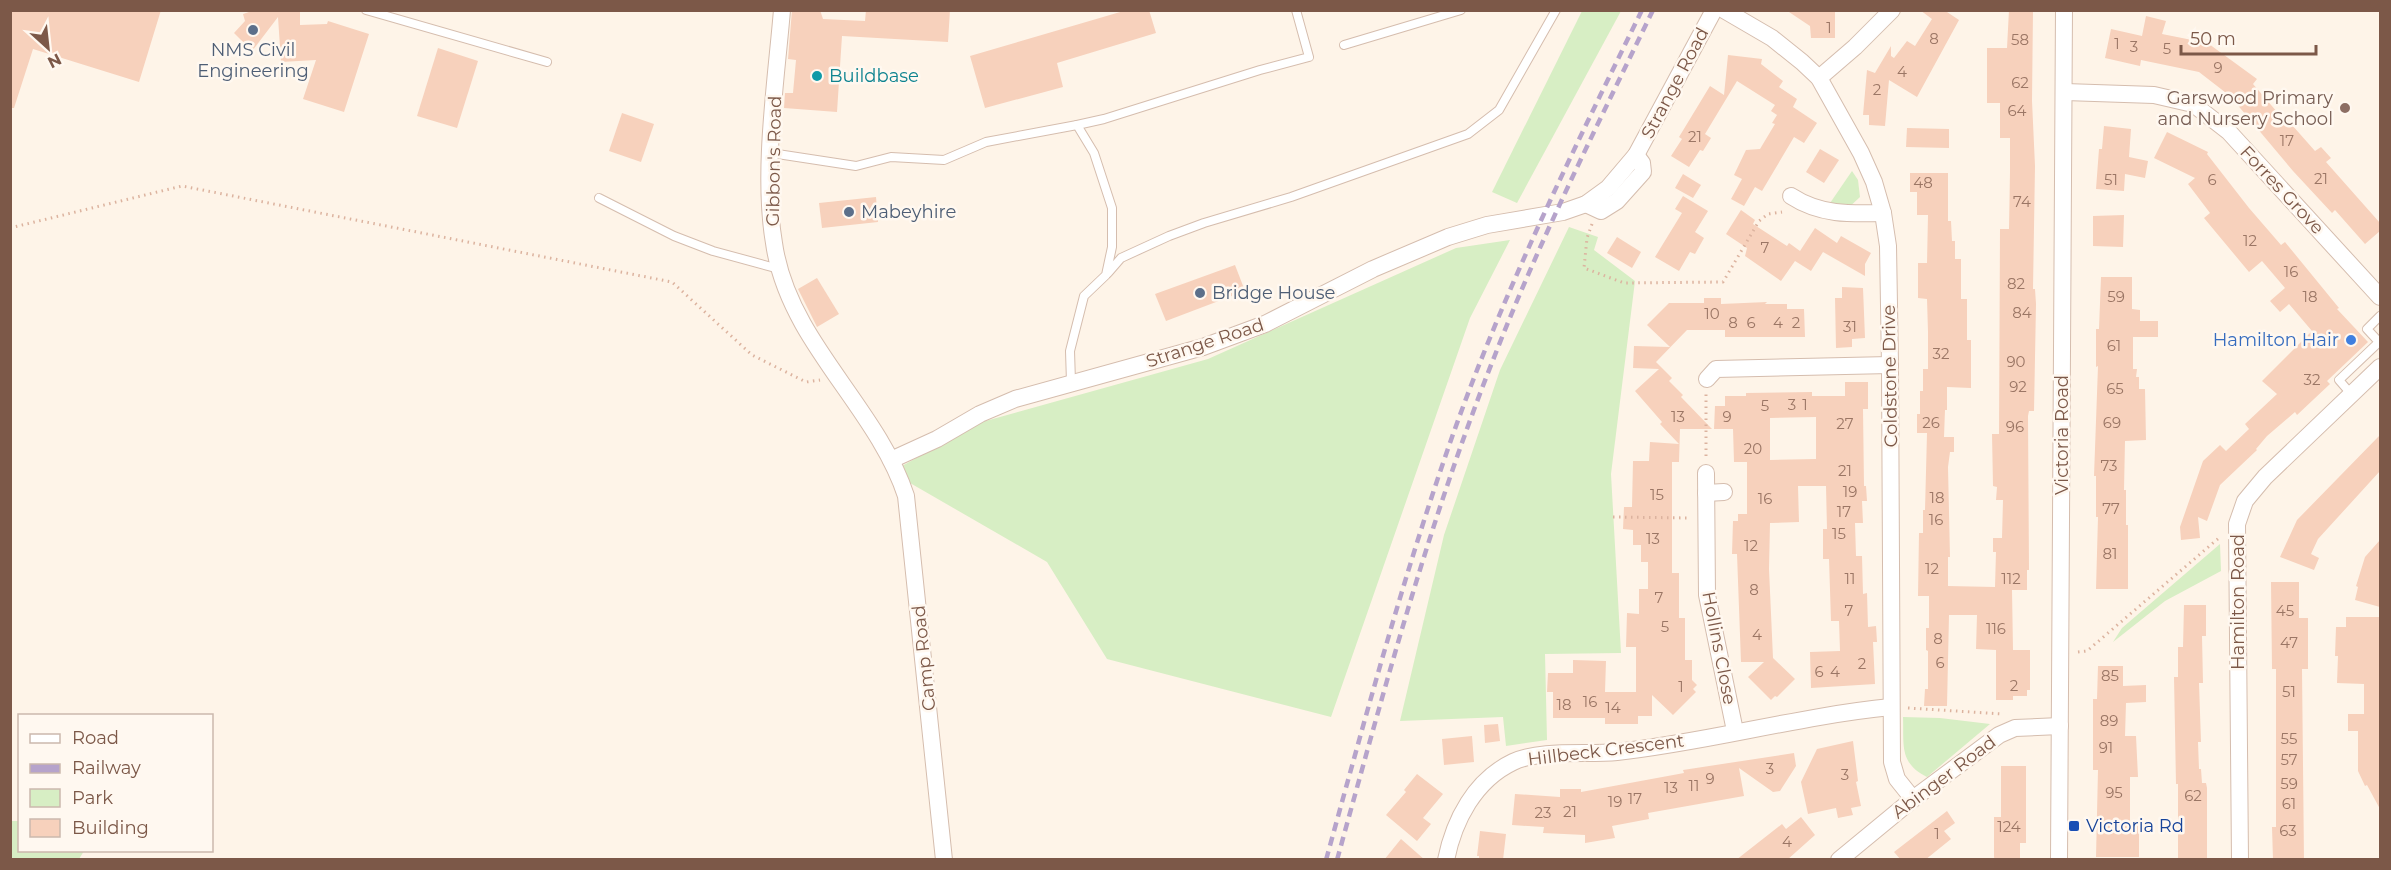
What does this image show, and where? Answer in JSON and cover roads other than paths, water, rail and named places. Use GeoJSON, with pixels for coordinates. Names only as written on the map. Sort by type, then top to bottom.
{"type":"FeatureCollection","features":[{"type":"Feature","properties":{"kind":"street","name":"Gibbon's Road"},"geometry":{"type":"LineString","coordinates":[[782,10],[771,153],[770,206],[773,242],[789,296],[804,326],[891,460]]}},
{"type":"Feature","properties":{"kind":"street","name":"Strange Road"},"geometry":{"type":"LineString","coordinates":[[891,460],[937,439],[980,414],[1015,399],[1203,347],[1265,324],[1373,268],[1448,237],[1487,225],[1591,207],[1636,155],[1714,10]]}},
{"type":"Feature","properties":{"kind":"street","name":"Coldstone Drive"},"geometry":{"type":"LineString","coordinates":[[1724,10],[1772,38],[1819,78],[1861,153],[1874,182],[1883,213],[1888,246],[1890,365],[1892,762],[1897,779],[1913,799]]}},
{"type":"Feature","properties":{"kind":"street"},"geometry":{"type":"LineString","coordinates":[[1819,78],[1855,47],[1892,10]]}},
{"type":"Feature","properties":{"kind":"street","name":"Victoria Road"},"geometry":{"type":"LineString","coordinates":[[2059,860],[2064,10]]}},
{"type":"Feature","properties":{"kind":"street","name":"Forres Grove"},"geometry":{"type":"LineString","coordinates":[[2065,92],[2154,95],[2193,104],[2229,132],[2380,297]]}},
{"type":"Feature","properties":{"kind":"street"},"geometry":{"type":"LineString","coordinates":[[1798,205],[1846,214],[1883,213]]}},
{"type":"Feature","properties":{"kind":"street"},"geometry":{"type":"LineString","coordinates":[[1710,369],[1890,365]]}},
{"type":"Feature","properties":{"kind":"street","name":"Hamilton Road"},"geometry":{"type":"LineString","coordinates":[[2240,860],[2237,524],[2245,501],[2265,477],[2380,367]]}},
{"type":"Feature","properties":{"kind":"street","name":"Camp Road"},"geometry":{"type":"LineString","coordinates":[[891,460],[901,480],[909,514],[944,860]]}},
{"type":"Feature","properties":{"kind":"street","name":"Hollins Close"},"geometry":{"type":"LineString","coordinates":[[1706,473],[1707,595],[1735,731]]}},
{"type":"Feature","properties":{"kind":"street"},"geometry":{"type":"LineString","coordinates":[[1706,493],[1724,492]]}},
{"type":"Feature","properties":{"kind":"street","name":"Hillbeck Crescent"},"geometry":{"type":"LineString","coordinates":[[1446,860],[1450,841],[1460,815],[1475,792],[1514,761],[1548,754],[1616,752],[1850,711],[1891,707]]}},
{"type":"Feature","properties":{"kind":"street","name":"Abinger Road"},"geometry":{"type":"LineString","coordinates":[[1839,860],[1913,799],[1999,735],[2015,728],[2060,726]]}},
{"type":"Feature","properties":{"kind":"lane"},"geometry":{"type":"LineString","coordinates":[[366,10],[547,62]]}},
{"type":"Feature","properties":{"kind":"lane"},"geometry":{"type":"LineString","coordinates":[[771,153],[855,166],[891,157],[944,160],[986,142],[1104,119],[1309,57],[1296,10]]}},
{"type":"Feature","properties":{"kind":"lane"},"geometry":{"type":"LineString","coordinates":[[1344,45],[1461,10]]}},
{"type":"Feature","properties":{"kind":"lane"},"geometry":{"type":"LineString","coordinates":[[1071,382],[1070,351],[1084,296],[1121,258],[1204,223],[1291,197],[1468,134],[1499,110],[1556,10]]}},
{"type":"Feature","properties":{"kind":"lane"},"geometry":{"type":"LineString","coordinates":[[1077,125],[1094,153],[1112,208],[1112,247],[1106,275]]}},
{"type":"Feature","properties":{"kind":"lane"},"geometry":{"type":"LineString","coordinates":[[599,198],[674,236],[713,251],[780,270]]}},
{"type":"Feature","properties":{"kind":"lane"},"geometry":{"type":"LineString","coordinates":[[2352,394],[2339,380],[2379,342],[2367,329],[2380,316]]}},
{"type":"Feature","properties":{"kind":"railway"},"geometry":{"type":"LineString","coordinates":[[1326,860],[1401,596],[1433,492],[1471,385],[1540,222],[1642,10]]}},
{"type":"Feature","properties":{"kind":"railway"},"geometry":{"type":"LineString","coordinates":[[1337,860],[1409,605],[1471,417],[1531,267],[1653,10]]}},
{"type":"Feature","properties":{"kind":"place","name":"NMS Civil Engineering"},"geometry":{"type":"Point","coordinates":[253,30]}},
{"type":"Feature","properties":{"kind":"place","name":"Buildbase"},"geometry":{"type":"Point","coordinates":[817,76]}},
{"type":"Feature","properties":{"kind":"place","name":"Garswood Primary and Nursery School"},"geometry":{"type":"Point","coordinates":[2345,108]}},
{"type":"Feature","properties":{"kind":"place","name":"Mabeyhire"},"geometry":{"type":"Point","coordinates":[849,212]}},
{"type":"Feature","properties":{"kind":"place","name":"Bridge House"},"geometry":{"type":"Point","coordinates":[1200,293]}},
{"type":"Feature","properties":{"kind":"place","name":"Hamilton Hair"},"geometry":{"type":"Point","coordinates":[2351,340]}},
{"type":"Feature","properties":{"kind":"place","name":"Victoria Rd"},"geometry":{"type":"Point","coordinates":[2074,826]}}]}
